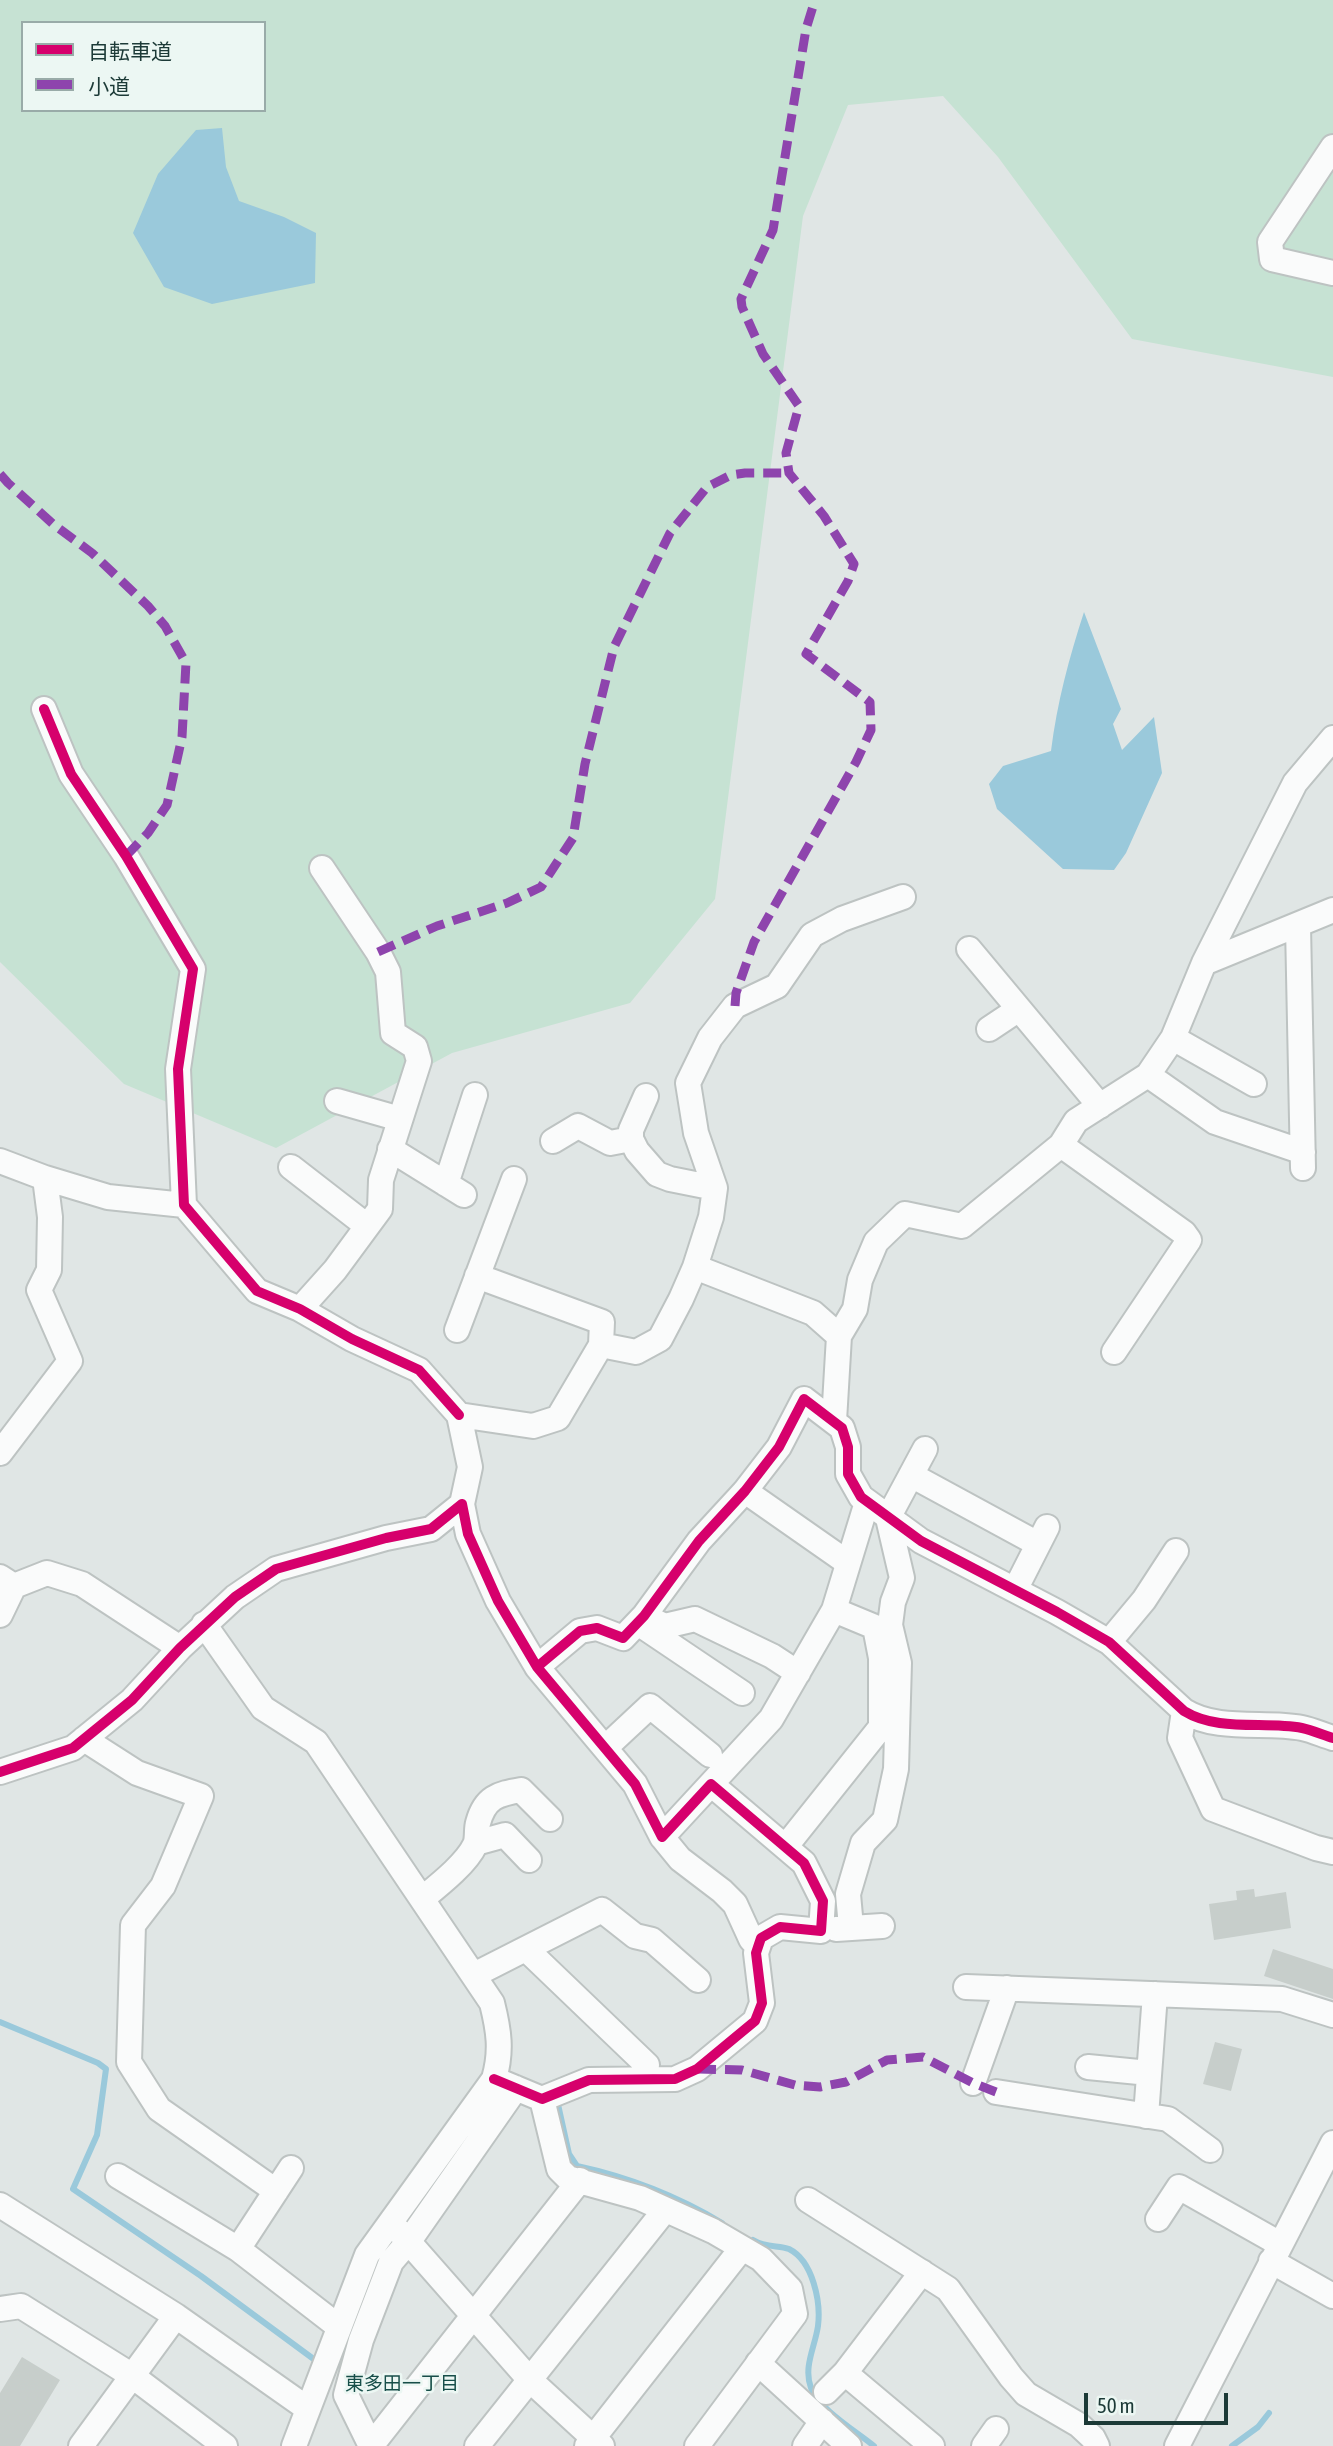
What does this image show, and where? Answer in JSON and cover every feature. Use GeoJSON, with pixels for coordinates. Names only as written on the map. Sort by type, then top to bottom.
{"type":"FeatureCollection","features":[{"type":"Feature","properties":{"kind":"street"},"geometry":{"type":"LineString","coordinates":[[1333,147],[1270,242],[1272,259],[1333,273]]}},
{"type":"Feature","properties":{"kind":"street"},"geometry":{"type":"LineString","coordinates":[[44,709],[71,774],[126,856],[193,969],[178,1069],[184,1205],[257,1291],[300,1309],[352,1339],[419,1370],[459,1415],[470,1467],[462,1504],[468,1534],[498,1601],[537,1667],[635,1784],[662,1837],[680,1859],[735,1904],[751,1939],[758,1947]]}},
{"type":"Feature","properties":{"kind":"street"},"geometry":{"type":"LineString","coordinates":[[834,1421],[839,1336],[855,1309],[860,1280],[876,1242],[905,1214],[962,1226],[1061,1145],[1076,1121],[1148,1075],[1173,1038],[1204,963],[1295,783],[1333,738]]}},
{"type":"Feature","properties":{"kind":"street"},"geometry":{"type":"LineString","coordinates":[[300,1309],[335,1270],[380,1209],[380,1180],[419,1061],[415,1048],[393,1034],[388,972],[378,952],[322,868]]}},
{"type":"Feature","properties":{"kind":"street"},"geometry":{"type":"LineString","coordinates":[[601,1345],[636,1352],[660,1339],[695,1266],[711,1217],[715,1188],[696,1133],[688,1083],[710,1038],[735,1006],[777,986],[812,935],[842,919],[903,897]]}},
{"type":"Feature","properties":{"kind":"street"},"geometry":{"type":"LineString","coordinates":[[1204,963],[1333,910]]}},
{"type":"Feature","properties":{"kind":"street"},"geometry":{"type":"LineString","coordinates":[[1148,1075],[1215,1122],[1303,1160],[1298,926]]}},
{"type":"Feature","properties":{"kind":"street"},"geometry":{"type":"LineString","coordinates":[[969,948],[1100,1105]]}},
{"type":"Feature","properties":{"kind":"street"},"geometry":{"type":"LineString","coordinates":[[989,1029],[1019,1009]]}},
{"type":"Feature","properties":{"kind":"street"},"geometry":{"type":"LineString","coordinates":[[1173,1038],[1254,1084]]}},
{"type":"Feature","properties":{"kind":"street"},"geometry":{"type":"LineString","coordinates":[[390,1149],[455,1190],[475,1095]]}},
{"type":"Feature","properties":{"kind":"street"},"geometry":{"type":"LineString","coordinates":[[646,1096],[631,1130],[631,1139],[637,1151],[657,1174],[715,1188]]}},
{"type":"Feature","properties":{"kind":"street"},"geometry":{"type":"LineString","coordinates":[[337,1101],[400,1119]]}},
{"type":"Feature","properties":{"kind":"street"},"geometry":{"type":"LineString","coordinates":[[553,1141],[578,1126],[610,1143],[631,1139]]}},
{"type":"Feature","properties":{"kind":"street"},"geometry":{"type":"LineString","coordinates":[[1061,1145],[1184,1233],[1189,1240],[1114,1352]]}},
{"type":"Feature","properties":{"kind":"street"},"geometry":{"type":"LineString","coordinates":[[0,1161],[108,1197],[184,1205]]}},
{"type":"Feature","properties":{"kind":"street"},"geometry":{"type":"LineString","coordinates":[[291,1167],[367,1226]]}},
{"type":"Feature","properties":{"kind":"street"},"geometry":{"type":"LineString","coordinates":[[0,1453],[69,1361],[39,1290],[49,1269],[50,1217],[45,1178]]}},
{"type":"Feature","properties":{"kind":"street"},"geometry":{"type":"LineString","coordinates":[[457,1330],[514,1178]]}},
{"type":"Feature","properties":{"kind":"street"},"geometry":{"type":"LineString","coordinates":[[695,1266],[813,1313],[839,1336]]}},
{"type":"Feature","properties":{"kind":"street"},"geometry":{"type":"LineString","coordinates":[[459,1415],[533,1426],[558,1418],[601,1345],[602,1322],[477,1276]]}},
{"type":"Feature","properties":{"kind":"street"},"geometry":{"type":"LineString","coordinates":[[537,1667],[580,1631],[597,1628],[623,1638],[640,1620],[698,1541],[746,1491],[779,1447],[804,1399],[842,1428],[848,1447],[849,1474],[861,1497],[867,1502],[921,1541],[1109,1642],[1184,1711],[1193,1716],[1223,1723],[1302,1728],[1333,1738]]}},
{"type":"Feature","properties":{"kind":"street"},"geometry":{"type":"LineString","coordinates":[[851,1927],[848,1894],[863,1843],[885,1820],[896,1769],[899,1663],[890,1625],[893,1602],[902,1578],[888,1518],[925,1449]]}},
{"type":"Feature","properties":{"kind":"street"},"geometry":{"type":"LineString","coordinates":[[911,1475],[1043,1536],[1015,1590]]}},
{"type":"Feature","properties":{"kind":"street"},"geometry":{"type":"LineString","coordinates":[[746,1491],[848,1563]]}},
{"type":"Feature","properties":{"kind":"street"},"geometry":{"type":"LineString","coordinates":[[662,1837],[771,1719],[834,1610],[867,1502]]}},
{"type":"Feature","properties":{"kind":"street"},"geometry":{"type":"LineString","coordinates":[[0,1772],[73,1748],[132,1700],[180,1648],[235,1597],[276,1569],[386,1538],[431,1529],[462,1504]]}},
{"type":"Feature","properties":{"kind":"street"},"geometry":{"type":"LineString","coordinates":[[1109,1642],[1144,1600],[1176,1551]]}},
{"type":"Feature","properties":{"kind":"street"},"geometry":{"type":"LineString","coordinates":[[0,1615],[7,1581],[47,1573],[82,1584],[180,1648]]}},
{"type":"Feature","properties":{"kind":"street"},"geometry":{"type":"LineString","coordinates":[[786,1846],[881,1727],[881,1658],[875,1627],[834,1610]]}},
{"type":"Feature","properties":{"kind":"street"},"geometry":{"type":"LineString","coordinates":[[640,1620],[665,1626],[695,1619],[772,1656],[798,1673]]}},
{"type":"Feature","properties":{"kind":"street"},"geometry":{"type":"LineString","coordinates":[[640,1620],[742,1693]]}},
{"type":"Feature","properties":{"kind":"street"},"geometry":{"type":"LineString","coordinates":[[204,1625],[262,1708],[316,1742],[492,2003],[500,2035],[500,2059],[505,2084],[409,2241],[391,2262],[361,2340],[346,2395],[371,2446],[580,2180]]}},
{"type":"Feature","properties":{"kind":"street"},"geometry":{"type":"LineString","coordinates":[[605,1748],[650,1706],[710,1755]]}},
{"type":"Feature","properties":{"kind":"street"},"geometry":{"type":"LineString","coordinates":[[1184,1711],[1180,1738],[1213,1810],[1333,1852]]}},
{"type":"Feature","properties":{"kind":"street"},"geometry":{"type":"LineString","coordinates":[[83,1740],[137,1773],[201,1796],[163,1886],[132,1924],[129,2062],[159,2109],[276,2191]]}},
{"type":"Feature","properties":{"kind":"street"},"geometry":{"type":"LineString","coordinates":[[711,1784],[804,1863],[823,1901],[821,1931]]}},
{"type":"Feature","properties":{"kind":"street"},"geometry":{"type":"LineString","coordinates":[[422,1899],[446,1880],[476,1843],[478,1823],[489,1801],[497,1794],[522,1790],[550,1819]]}},
{"type":"Feature","properties":{"kind":"street"},"geometry":{"type":"LineString","coordinates":[[476,1843],[505,1835],[529,1860]]}},
{"type":"Feature","properties":{"kind":"street"},"geometry":{"type":"LineString","coordinates":[[474,1975],[602,1910],[635,1936],[652,1940],[698,1980]]}},
{"type":"Feature","properties":{"kind":"street"},"geometry":{"type":"LineString","coordinates":[[505,2084],[542,2099],[589,2080],[675,2079],[697,2069],[755,2021],[762,2003],[756,1953],[761,1938],[780,1927],[821,1931],[882,1926]]}},
{"type":"Feature","properties":{"kind":"street"},"geometry":{"type":"LineString","coordinates":[[526,1949],[647,2065]]}},
{"type":"Feature","properties":{"kind":"street"},"geometry":{"type":"LineString","coordinates":[[966,1987],[1282,1998],[1333,2015]]}},
{"type":"Feature","properties":{"kind":"street"},"geometry":{"type":"LineString","coordinates":[[972,2083],[1007,1988]]}},
{"type":"Feature","properties":{"kind":"street"},"geometry":{"type":"LineString","coordinates":[[1146,2116],[1155,1994]]}},
{"type":"Feature","properties":{"kind":"street"},"geometry":{"type":"LineString","coordinates":[[1088,2067],[1149,2073]]}},
{"type":"Feature","properties":{"kind":"street"},"geometry":{"type":"LineString","coordinates":[[294,2446],[368,2255],[391,2222],[505,2084]]}},
{"type":"Feature","properties":{"kind":"street"},"geometry":{"type":"LineString","coordinates":[[996,2092],[1168,2119],[1210,2150]]}},
{"type":"Feature","properties":{"kind":"street"},"geometry":{"type":"LineString","coordinates":[[542,2099],[559,2169],[568,2178],[640,2198],[713,2231],[761,2259],[790,2289],[795,2314],[697,2446]]}},
{"type":"Feature","properties":{"kind":"street"},"geometry":{"type":"LineString","coordinates":[[1177,2446],[1333,2143]]}},
{"type":"Feature","properties":{"kind":"street"},"geometry":{"type":"LineString","coordinates":[[238,2249],[291,2168]]}},
{"type":"Feature","properties":{"kind":"street"},"geometry":{"type":"LineString","coordinates":[[118,2176],[238,2249],[339,2327]]}},
{"type":"Feature","properties":{"kind":"street"},"geometry":{"type":"LineString","coordinates":[[1158,2219],[1179,2187],[1330,2289]]}},
{"type":"Feature","properties":{"kind":"street"},"geometry":{"type":"LineString","coordinates":[[808,2200],[948,2289],[1026,2395],[1079,2425],[1093,2438],[1097,2446]]}},
{"type":"Feature","properties":{"kind":"street"},"geometry":{"type":"LineString","coordinates":[[0,2205],[176,2316],[307,2409]]}},
{"type":"Feature","properties":{"kind":"street"},"geometry":{"type":"LineString","coordinates":[[477,2446],[665,2210]]}},
{"type":"Feature","properties":{"kind":"street"},"geometry":{"type":"LineString","coordinates":[[391,2222],[530,2380],[594,2443],[742,2248]]}},
{"type":"Feature","properties":{"kind":"street"},"geometry":{"type":"LineString","coordinates":[[826,2392],[845,2373],[922,2272]]}},
{"type":"Feature","properties":{"kind":"street"},"geometry":{"type":"LineString","coordinates":[[0,2309],[21,2306],[131,2375],[225,2446]]}},
{"type":"Feature","properties":{"kind":"street"},"geometry":{"type":"LineString","coordinates":[[81,2446],[176,2316]]}},
{"type":"Feature","properties":{"kind":"street"},"geometry":{"type":"LineString","coordinates":[[758,2363],[849,2446]]}},
{"type":"Feature","properties":{"kind":"street"},"geometry":{"type":"LineString","coordinates":[[845,2373],[932,2446]]}},
{"type":"Feature","properties":{"kind":"street"},"geometry":{"type":"LineString","coordinates":[[805,2446],[822,2421]]}},
{"type":"Feature","properties":{"kind":"green space"},"geometry":{"type":"Polygon","coordinates":[[[0,0],[1333,0],[1333,377],[1132,339],[998,157],[943,96],[848,105],[803,216],[715,899],[630,1003],[452,1053],[276,1148],[124,1084],[0,962],[0,0]]]}},
{"type":"Feature","properties":{"kind":"water"},"geometry":{"type":"Polygon","coordinates":[[[222,128],[226,167],[239,201],[284,217],[316,233],[315,283],[212,304],[164,287],[133,233],[158,174],[196,130],[222,128]]]}},
{"type":"Feature","properties":{"kind":"water"},"geometry":{"type":"Polygon","coordinates":[[[1084,612],[1121,709],[1113,724],[1122,750],[1154,717],[1162,773],[1126,853],[1114,870],[1063,869],[997,809],[989,784],[1003,766],[1051,751],[1064,681],[1084,612]]]}},
{"type":"Feature","properties":{"kind":"building"},"geometry":{"type":"Polygon","coordinates":[[[1254,1889],[1255,1897],[1286,1892],[1291,1928],[1214,1940],[1209,1904],[1237,1900],[1236,1891],[1254,1889]]]}},
{"type":"Feature","properties":{"kind":"building"},"geometry":{"type":"Polygon","coordinates":[[[1273,1949],[1333,1969],[1333,1999],[1264,1976],[1273,1949]]]}},
{"type":"Feature","properties":{"kind":"building"},"geometry":{"type":"Polygon","coordinates":[[[1215,2042],[1242,2049],[1231,2091],[1203,2084],[1215,2042]]]}},
{"type":"Feature","properties":{"kind":"building"},"geometry":{"type":"Polygon","coordinates":[[[22,2357],[60,2380],[20,2446],[0,2446],[0,2393],[22,2357]]]}},
{"type":"Feature","properties":{"kind":"waterway"},"geometry":{"type":"LineString","coordinates":[[0,2022],[98,2063],[106,2069],[97,2135],[73,2189],[201,2276],[319,2363]]}},
{"type":"Feature","properties":{"kind":"waterway"},"geometry":{"type":"LineString","coordinates":[[557,2100],[569,2154],[577,2166],[652,2188],[722,2223]]}},
{"type":"Feature","properties":{"kind":"waterway"},"geometry":{"type":"LineString","coordinates":[[753,2240],[789,2249],[810,2272],[819,2316],[808,2372],[811,2388],[830,2412],[874,2446]]}},
{"type":"Feature","properties":{"kind":"waterway"},"geometry":{"type":"LineString","coordinates":[[1232,2446],[1258,2427],[1269,2413]]}},
{"type":"Feature","properties":{"kind":"marked path"},"geometry":{"type":"LineString","coordinates":[[735,1006],[736,993],[754,942],[856,762],[871,730],[870,702],[806,654],[848,581],[854,564],[824,516],[789,473],[786,453],[799,406],[763,354],[741,299],[773,230],[806,29],[815,0]]}},
{"type":"Feature","properties":{"kind":"marked path"},"geometry":{"type":"LineString","coordinates":[[378,952],[437,926],[507,903],[541,887],[573,838],[585,764],[614,647],[670,533],[707,487],[731,475],[789,473]]}},
{"type":"Feature","properties":{"kind":"marked path"},"geometry":{"type":"LineString","coordinates":[[0,474],[53,524],[92,553],[148,606],[165,626],[186,663],[182,737],[167,805],[148,833],[126,856]]}},
{"type":"Feature","properties":{"kind":"marked path"},"geometry":{"type":"LineString","coordinates":[[698,2069],[742,2070],[795,2085],[820,2087],[846,2082],[887,2060],[923,2057],[996,2092]]}},
{"type":"Feature","properties":{"kind":"cycle path"},"geometry":{"type":"LineString","coordinates":[[44,709],[71,774],[126,856],[193,969],[178,1069],[184,1205],[257,1291],[300,1309],[352,1339],[419,1370],[459,1415]]}},
{"type":"Feature","properties":{"kind":"cycle path"},"geometry":{"type":"LineString","coordinates":[[537,1667],[580,1631],[597,1628],[623,1638],[644,1616],[699,1541],[745,1491],[779,1447],[804,1399],[842,1428],[848,1447],[848,1474],[861,1497],[921,1541],[1109,1642],[1184,1711],[1211,1722],[1287,1726],[1333,1738]]}},
{"type":"Feature","properties":{"kind":"cycle path"},"geometry":{"type":"LineString","coordinates":[[0,1772],[73,1748],[132,1700],[180,1648],[235,1597],[276,1569],[386,1538],[431,1529],[462,1504],[468,1534],[498,1601],[537,1667],[635,1784],[662,1837],[711,1784],[804,1863],[823,1901],[821,1931],[780,1927],[761,1938],[756,1953],[762,2003],[755,2021],[697,2069],[675,2079],[589,2080],[542,2099],[494,2079]]}},
{"type":"Feature","properties":{"kind":"district","name":"東多田一丁目"},"geometry":{"type":"Point","coordinates":[402,2384]}}]}
